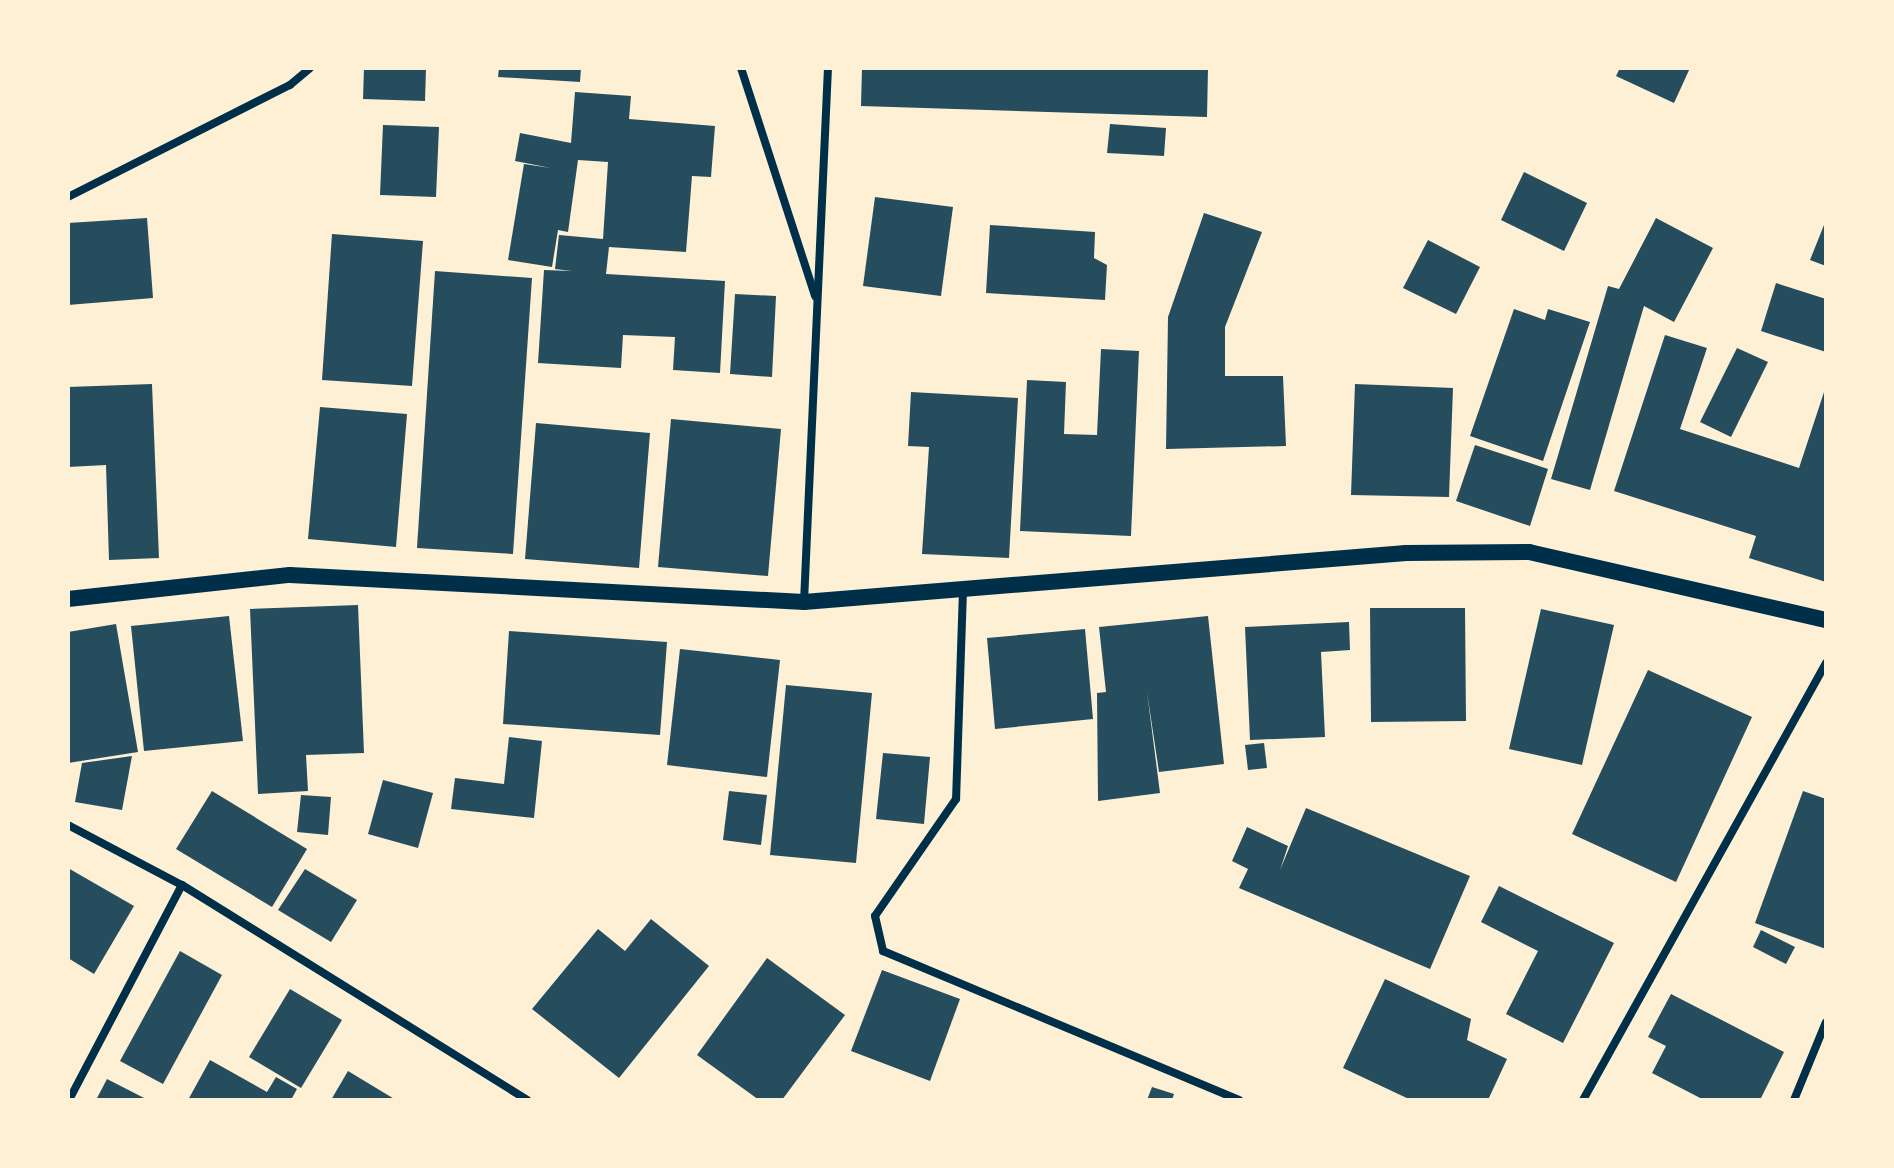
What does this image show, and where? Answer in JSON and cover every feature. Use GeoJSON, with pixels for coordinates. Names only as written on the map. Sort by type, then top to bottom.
{"type":"FeatureCollection","features":[{"type":"Feature","properties":{"kind":"main road"},"geometry":{"type":"LineString","coordinates":[[68,599],[290,575],[804,602],[1406,553],[1529,552],[1826,620]]}},
{"type":"Feature","properties":{"kind":"street"},"geometry":{"type":"LineString","coordinates":[[68,197],[290,85],[310,68]]}},
{"type":"Feature","properties":{"kind":"street"},"geometry":{"type":"LineString","coordinates":[[741,68],[817,303]]}},
{"type":"Feature","properties":{"kind":"street"},"geometry":{"type":"LineString","coordinates":[[804,602],[828,68]]}},
{"type":"Feature","properties":{"kind":"street"},"geometry":{"type":"LineString","coordinates":[[963,590],[956,799],[875,916],[883,951],[1239,1100]]}},
{"type":"Feature","properties":{"kind":"street"},"geometry":{"type":"LineString","coordinates":[[1583,1100],[1826,663]]}},
{"type":"Feature","properties":{"kind":"street"},"geometry":{"type":"LineString","coordinates":[[68,825],[182,885],[527,1100]]}},
{"type":"Feature","properties":{"kind":"street"},"geometry":{"type":"LineString","coordinates":[[69,1100],[182,885]]}},
{"type":"Feature","properties":{"kind":"street"},"geometry":{"type":"LineString","coordinates":[[1794,1100],[1826,1022]]}},
{"type":"Feature","properties":{"kind":"building"},"geometry":{"type":"Polygon","coordinates":[[[364,68],[426,68],[425,101],[363,99],[364,68]]]}},
{"type":"Feature","properties":{"kind":"building"},"geometry":{"type":"Polygon","coordinates":[[[499,68],[581,68],[580,82],[498,77],[499,68]]]}},
{"type":"Feature","properties":{"kind":"building"},"geometry":{"type":"Polygon","coordinates":[[[862,68],[1208,68],[1207,117],[861,106],[862,68]]]}},
{"type":"Feature","properties":{"kind":"building"},"geometry":{"type":"Polygon","coordinates":[[[1620,68],[1690,68],[1674,103],[1616,76],[1620,68]]]}},
{"type":"Feature","properties":{"kind":"building"},"geometry":{"type":"Polygon","coordinates":[[[575,92],[631,96],[629,119],[715,126],[711,177],[692,176],[686,252],[609,247],[606,274],[725,281],[720,373],[673,370],[675,337],[623,335],[621,368],[538,363],[544,270],[572,271],[555,269],[559,235],[603,239],[608,162],[578,160],[568,232],[558,230],[552,267],[508,260],[524,164],[551,168],[515,161],[520,133],[571,143],[575,92]]]}},
{"type":"Feature","properties":{"kind":"building"},"geometry":{"type":"Polygon","coordinates":[[[1110,124],[1166,128],[1164,156],[1107,153],[1110,124]]]}},
{"type":"Feature","properties":{"kind":"building"},"geometry":{"type":"Polygon","coordinates":[[[383,125],[439,127],[436,197],[380,195],[383,125]]]}},
{"type":"Feature","properties":{"kind":"building"},"geometry":{"type":"Polygon","coordinates":[[[1524,172],[1587,203],[1564,251],[1501,220],[1524,172]]]}},
{"type":"Feature","properties":{"kind":"building"},"geometry":{"type":"Polygon","coordinates":[[[875,197],[953,207],[941,296],[863,286],[875,197]]]}},
{"type":"Feature","properties":{"kind":"building"},"geometry":{"type":"Polygon","coordinates":[[[1204,213],[1262,232],[1225,327],[1225,376],[1283,376],[1286,446],[1166,449],[1168,317],[1204,213]]]}},
{"type":"Feature","properties":{"kind":"building"},"geometry":{"type":"Polygon","coordinates":[[[147,218],[153,298],[68,305],[68,223],[147,218]]]}},
{"type":"Feature","properties":{"kind":"building"},"geometry":{"type":"Polygon","coordinates":[[[1656,218],[1713,248],[1674,322],[1644,306],[1590,490],[1551,479],[1608,286],[1619,289],[1656,218]]]}},
{"type":"Feature","properties":{"kind":"building"},"geometry":{"type":"Polygon","coordinates":[[[1826,220],[1826,266],[1810,260],[1826,220]]]}},
{"type":"Feature","properties":{"kind":"building"},"geometry":{"type":"Polygon","coordinates":[[[990,225],[1095,232],[1094,258],[1107,265],[1105,300],[986,293],[990,225]]]}},
{"type":"Feature","properties":{"kind":"building"},"geometry":{"type":"Polygon","coordinates":[[[332,234],[423,241],[412,386],[322,380],[332,234]]]}},
{"type":"Feature","properties":{"kind":"building"},"geometry":{"type":"Polygon","coordinates":[[[1428,240],[1480,267],[1456,314],[1403,288],[1428,240]]]}},
{"type":"Feature","properties":{"kind":"building"},"geometry":{"type":"Polygon","coordinates":[[[435,271],[532,278],[513,554],[417,548],[435,271]]]}},
{"type":"Feature","properties":{"kind":"building"},"geometry":{"type":"Polygon","coordinates":[[[1776,283],[1826,299],[1826,352],[1761,331],[1776,283]]]}},
{"type":"Feature","properties":{"kind":"building"},"geometry":{"type":"Polygon","coordinates":[[[735,294],[776,296],[772,377],[730,374],[735,294]]]}},
{"type":"Feature","properties":{"kind":"building"},"geometry":{"type":"Polygon","coordinates":[[[1514,309],[1545,320],[1548,309],[1590,322],[1543,461],[1470,436],[1514,309]]]}},
{"type":"Feature","properties":{"kind":"building"},"geometry":{"type":"Polygon","coordinates":[[[1665,335],[1707,348],[1680,429],[1799,468],[1826,386],[1826,582],[1749,558],[1756,536],[1614,491],[1665,335]]]}},
{"type":"Feature","properties":{"kind":"building"},"geometry":{"type":"Polygon","coordinates":[[[1737,348],[1768,362],[1731,437],[1700,422],[1737,348]]]}},
{"type":"Feature","properties":{"kind":"building"},"geometry":{"type":"Polygon","coordinates":[[[1101,349],[1139,351],[1131,536],[1020,531],[1027,380],[1066,382],[1064,434],[1097,435],[1101,349]]]}},
{"type":"Feature","properties":{"kind":"building"},"geometry":{"type":"Polygon","coordinates":[[[152,384],[159,558],[109,560],[106,465],[68,467],[68,387],[152,384]]]}},
{"type":"Feature","properties":{"kind":"building"},"geometry":{"type":"Polygon","coordinates":[[[1355,384],[1453,388],[1449,497],[1351,495],[1355,384]]]}},
{"type":"Feature","properties":{"kind":"building"},"geometry":{"type":"Polygon","coordinates":[[[911,392],[1018,398],[1009,558],[922,554],[929,447],[908,446],[911,392]]]}},
{"type":"Feature","properties":{"kind":"building"},"geometry":{"type":"Polygon","coordinates":[[[320,407],[407,414],[396,547],[308,539],[320,407]]]}},
{"type":"Feature","properties":{"kind":"building"},"geometry":{"type":"Polygon","coordinates":[[[671,419],[781,429],[768,576],[658,567],[671,419]]]}},
{"type":"Feature","properties":{"kind":"building"},"geometry":{"type":"Polygon","coordinates":[[[536,423],[650,433],[639,568],[525,559],[536,423]]]}},
{"type":"Feature","properties":{"kind":"building"},"geometry":{"type":"Polygon","coordinates":[[[1475,445],[1548,469],[1530,526],[1456,501],[1475,445]]]}},
{"type":"Feature","properties":{"kind":"building"},"geometry":{"type":"Polygon","coordinates":[[[358,605],[364,753],[306,755],[308,791],[258,794],[250,609],[358,605]]]}},
{"type":"Feature","properties":{"kind":"building"},"geometry":{"type":"Polygon","coordinates":[[[1370,608],[1465,608],[1466,721],[1371,722],[1370,608]]]}},
{"type":"Feature","properties":{"kind":"building"},"geometry":{"type":"Polygon","coordinates":[[[1541,609],[1614,625],[1582,765],[1509,749],[1541,609]]]}},
{"type":"Feature","properties":{"kind":"building"},"geometry":{"type":"Polygon","coordinates":[[[229,616],[243,741],[144,751],[131,626],[229,616]]]}},
{"type":"Feature","properties":{"kind":"building"},"geometry":{"type":"Polygon","coordinates":[[[1208,616],[1224,764],[1159,772],[1147,692],[1160,793],[1098,801],[1097,693],[1106,692],[1099,627],[1208,616]]]}},
{"type":"Feature","properties":{"kind":"building"},"geometry":{"type":"Polygon","coordinates":[[[1349,622],[1350,650],[1321,652],[1325,737],[1250,740],[1245,627],[1349,622]]]}},
{"type":"Feature","properties":{"kind":"building"},"geometry":{"type":"Polygon","coordinates":[[[116,624],[138,752],[68,763],[68,632],[116,624]]]}},
{"type":"Feature","properties":{"kind":"building"},"geometry":{"type":"Polygon","coordinates":[[[1085,629],[1093,719],[995,729],[987,638],[1085,629]]]}},
{"type":"Feature","properties":{"kind":"building"},"geometry":{"type":"Polygon","coordinates":[[[509,631],[667,642],[660,735],[503,724],[509,631]]]}},
{"type":"Feature","properties":{"kind":"building"},"geometry":{"type":"Polygon","coordinates":[[[680,649],[780,660],[767,777],[667,765],[680,649]]]}},
{"type":"Feature","properties":{"kind":"building"},"geometry":{"type":"Polygon","coordinates":[[[1648,670],[1752,717],[1676,882],[1572,834],[1648,670]]]}},
{"type":"Feature","properties":{"kind":"building"},"geometry":{"type":"Polygon","coordinates":[[[786,685],[872,693],[856,863],[770,855],[786,685]]]}},
{"type":"Feature","properties":{"kind":"building"},"geometry":{"type":"Polygon","coordinates":[[[509,737],[542,741],[534,818],[451,809],[455,778],[504,784],[509,737]]]}},
{"type":"Feature","properties":{"kind":"building"},"geometry":{"type":"Polygon","coordinates":[[[1264,743],[1267,768],[1248,770],[1245,745],[1264,743]]]}},
{"type":"Feature","properties":{"kind":"building"},"geometry":{"type":"Polygon","coordinates":[[[883,753],[930,757],[924,824],[876,819],[883,753]]]}},
{"type":"Feature","properties":{"kind":"building"},"geometry":{"type":"Polygon","coordinates":[[[132,756],[122,810],[75,802],[82,763],[132,756]]]}},
{"type":"Feature","properties":{"kind":"building"},"geometry":{"type":"Polygon","coordinates":[[[383,780],[433,793],[418,848],[368,834],[383,780]]]}},
{"type":"Feature","properties":{"kind":"building"},"geometry":{"type":"Polygon","coordinates":[[[212,791],[307,849],[272,907],[176,849],[212,791]]]}},
{"type":"Feature","properties":{"kind":"building"},"geometry":{"type":"Polygon","coordinates":[[[729,791],[767,795],[761,845],[723,840],[729,791]]]}},
{"type":"Feature","properties":{"kind":"building"},"geometry":{"type":"Polygon","coordinates":[[[1803,791],[1826,799],[1826,949],[1755,923],[1803,791]]]}},
{"type":"Feature","properties":{"kind":"building"},"geometry":{"type":"Polygon","coordinates":[[[301,795],[331,797],[328,835],[297,832],[301,795]]]}},
{"type":"Feature","properties":{"kind":"building"},"geometry":{"type":"Polygon","coordinates":[[[1306,808],[1470,876],[1430,969],[1239,888],[1248,869],[1232,861],[1247,827],[1288,846],[1280,870],[1306,808]]]}},
{"type":"Feature","properties":{"kind":"building"},"geometry":{"type":"Polygon","coordinates":[[[68,868],[134,906],[94,974],[68,958],[68,868]]]}},
{"type":"Feature","properties":{"kind":"building"},"geometry":{"type":"Polygon","coordinates":[[[305,869],[357,900],[331,942],[278,910],[305,869]]]}},
{"type":"Feature","properties":{"kind":"building"},"geometry":{"type":"Polygon","coordinates":[[[1499,886],[1614,943],[1563,1043],[1506,1014],[1538,951],[1481,922],[1499,886]]]}},
{"type":"Feature","properties":{"kind":"building"},"geometry":{"type":"Polygon","coordinates":[[[651,919],[709,966],[619,1078],[532,1009],[598,929],[625,951],[651,919]]]}},
{"type":"Feature","properties":{"kind":"building"},"geometry":{"type":"Polygon","coordinates":[[[1761,930],[1795,947],[1786,964],[1753,947],[1761,930]]]}},
{"type":"Feature","properties":{"kind":"building"},"geometry":{"type":"Polygon","coordinates":[[[180,951],[222,975],[163,1084],[120,1061],[180,951]]]}},
{"type":"Feature","properties":{"kind":"building"},"geometry":{"type":"Polygon","coordinates":[[[767,958],[845,1015],[782,1100],[759,1100],[697,1055],[767,958]]]}},
{"type":"Feature","properties":{"kind":"building"},"geometry":{"type":"Polygon","coordinates":[[[882,970],[960,999],[930,1081],[851,1051],[882,970]]]}},
{"type":"Feature","properties":{"kind":"building"},"geometry":{"type":"Polygon","coordinates":[[[1385,979],[1471,1019],[1467,1040],[1507,1059],[1488,1100],[1411,1100],[1343,1068],[1385,979]]]}},
{"type":"Feature","properties":{"kind":"building"},"geometry":{"type":"Polygon","coordinates":[[[290,989],[342,1020],[301,1088],[249,1057],[290,989]]]}},
{"type":"Feature","properties":{"kind":"building"},"geometry":{"type":"Polygon","coordinates":[[[1671,994],[1784,1052],[1760,1100],[1704,1100],[1652,1073],[1666,1046],[1648,1037],[1671,994]]]}},
{"type":"Feature","properties":{"kind":"building"},"geometry":{"type":"Polygon","coordinates":[[[210,1060],[267,1092],[276,1077],[297,1089],[291,1100],[188,1100],[210,1060]]]}},
{"type":"Feature","properties":{"kind":"building"},"geometry":{"type":"Polygon","coordinates":[[[348,1071],[396,1100],[331,1100],[348,1071]]]}},
{"type":"Feature","properties":{"kind":"building"},"geometry":{"type":"Polygon","coordinates":[[[107,1079],[148,1100],[96,1100],[107,1079]]]}},
{"type":"Feature","properties":{"kind":"building"},"geometry":{"type":"Polygon","coordinates":[[[1152,1087],[1174,1094],[1172,1100],[1147,1100],[1152,1087]]]}}]}
